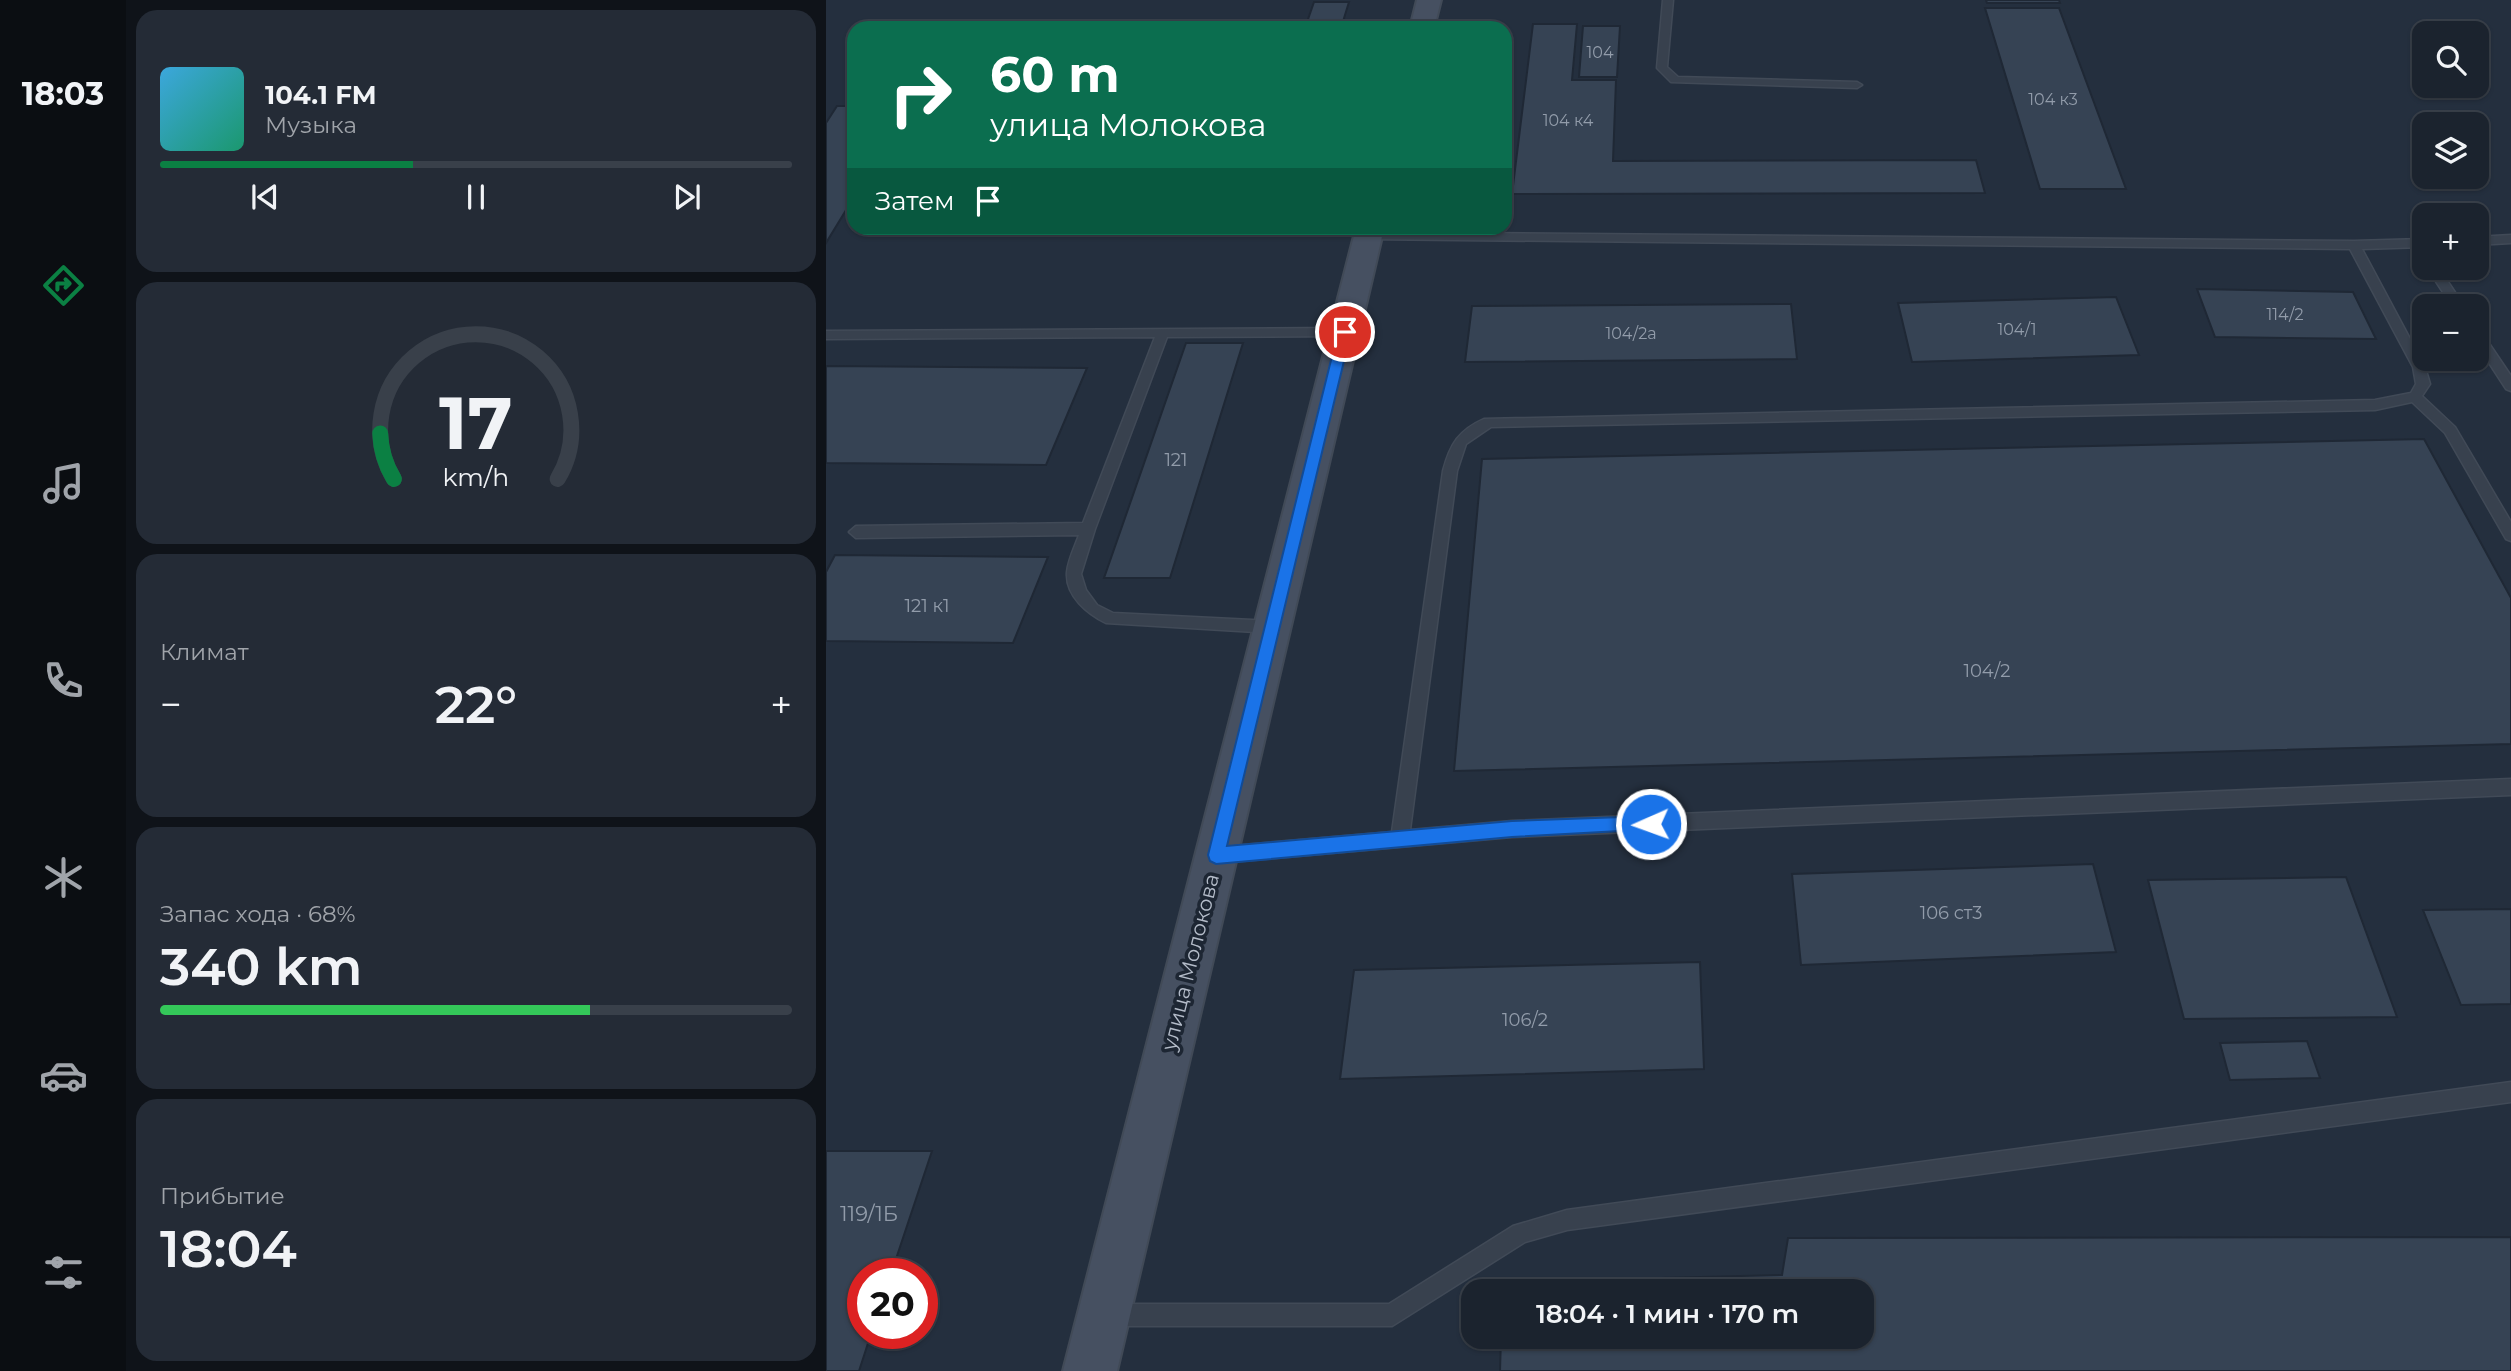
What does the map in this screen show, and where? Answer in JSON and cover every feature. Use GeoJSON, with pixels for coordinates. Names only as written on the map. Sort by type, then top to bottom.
{"type":"FeatureCollection","features":[{"type":"Feature","properties":{"kind":"street"},"geometry":{"type":"LineString","coordinates":[[1424,21],[1429,0]]}},
{"type":"Feature","properties":{"kind":"street","name":"улица Молокова"},"geometry":{"type":"LineString","coordinates":[[1090,1371],[1368,235]]}},
{"type":"Feature","properties":{"kind":"lane"},"geometry":{"type":"LineString","coordinates":[[1668,0],[1662,68],[1675,80],[1857,85]]}},
{"type":"Feature","properties":{"kind":"lane"},"geometry":{"type":"LineString","coordinates":[[1512,234],[2412,247]]}},
{"type":"Feature","properties":{"kind":"lane"},"geometry":{"type":"LineString","coordinates":[[2489,240],[2511,239]]}},
{"type":"Feature","properties":{"kind":"lane"},"geometry":{"type":"LineString","coordinates":[[1399,839],[1450,471],[1459,439],[1472,429],[1489,422],[2375,405],[2415,397],[2423,384],[2420,367],[2354,245]]}},
{"type":"Feature","properties":{"kind":"lane"},"geometry":{"type":"LineString","coordinates":[[826,335],[1345,332]]}},
{"type":"Feature","properties":{"kind":"lane"},"geometry":{"type":"LineString","coordinates":[[1162,335],[1088,529],[1074,574],[1079,592],[1092,609],[1111,619],[1272,627]]}},
{"type":"Feature","properties":{"kind":"lane"},"geometry":{"type":"LineString","coordinates":[[2489,353],[2511,386]]}},
{"type":"Feature","properties":{"kind":"lane"},"geometry":{"type":"LineString","coordinates":[[2415,397],[2450,430],[2511,535]]}},
{"type":"Feature","properties":{"kind":"lane"},"geometry":{"type":"LineString","coordinates":[[856,532],[1088,529]]}},
{"type":"Feature","properties":{"kind":"lane"},"geometry":{"type":"LineString","coordinates":[[1216,855],[1512,829],[2511,788]]}},
{"type":"Feature","properties":{"kind":"lane"},"geometry":{"type":"LineString","coordinates":[[1104,1315],[1392,1315],[1520,1233],[1567,1220],[2511,1092]]}},
{"type":"Feature","properties":{"kind":"building"},"geometry":{"type":"Polygon","coordinates":[[[1986,0],[2059,0],[2060,3],[1987,3],[1986,0]]]}},
{"type":"Feature","properties":{"kind":"building"},"geometry":{"type":"Polygon","coordinates":[[[1314,2],[1349,2],[1343,21],[1307,21],[1314,2]]]}},
{"type":"Feature","properties":{"kind":"building"},"geometry":{"type":"Polygon","coordinates":[[[1985,8],[2059,8],[2126,189],[2040,189],[1985,8]]]}},
{"type":"Feature","properties":{"kind":"building"},"geometry":{"type":"Polygon","coordinates":[[[1533,24],[1577,24],[1572,80],[1616,80],[1613,161],[1976,160],[1985,193],[1512,194],[1533,24]]]}},
{"type":"Feature","properties":{"kind":"building"},"geometry":{"type":"Polygon","coordinates":[[[1583,26],[1620,26],[1617,77],[1579,77],[1583,26]]]}},
{"type":"Feature","properties":{"kind":"building"},"geometry":{"type":"Polygon","coordinates":[[[837,106],[847,106],[847,208],[826,243],[826,123],[837,106]]]}},
{"type":"Feature","properties":{"kind":"building"},"geometry":{"type":"Polygon","coordinates":[[[2197,289],[2353,292],[2376,339],[2215,337],[2197,289]]]}},
{"type":"Feature","properties":{"kind":"building"},"geometry":{"type":"Polygon","coordinates":[[[2116,297],[2139,355],[1912,362],[1898,303],[2116,297]]]}},
{"type":"Feature","properties":{"kind":"building"},"geometry":{"type":"Polygon","coordinates":[[[1791,304],[1797,359],[1465,362],[1472,306],[1791,304]]]}},
{"type":"Feature","properties":{"kind":"building"},"geometry":{"type":"Polygon","coordinates":[[[1186,343],[1243,343],[1170,578],[1104,578],[1186,343]]]}},
{"type":"Feature","properties":{"kind":"building"},"geometry":{"type":"Polygon","coordinates":[[[826,366],[1087,368],[1046,465],[826,463],[826,366]]]}},
{"type":"Feature","properties":{"kind":"building"},"geometry":{"type":"Polygon","coordinates":[[[2424,439],[2511,598],[2511,744],[1454,771],[1482,459],[2424,439]]]}},
{"type":"Feature","properties":{"kind":"building"},"geometry":{"type":"Polygon","coordinates":[[[835,555],[1048,557],[1013,643],[826,641],[826,572],[835,555]]]}},
{"type":"Feature","properties":{"kind":"building"},"geometry":{"type":"Polygon","coordinates":[[[2093,864],[2116,952],[1801,965],[1792,874],[2093,864]]]}},
{"type":"Feature","properties":{"kind":"building"},"geometry":{"type":"Polygon","coordinates":[[[2346,877],[2397,1017],[2184,1019],[2148,880],[2346,877]]]}},
{"type":"Feature","properties":{"kind":"building"},"geometry":{"type":"Polygon","coordinates":[[[2511,909],[2511,1004],[2461,1005],[2423,910],[2511,909]]]}},
{"type":"Feature","properties":{"kind":"building"},"geometry":{"type":"Polygon","coordinates":[[[1700,962],[1704,1069],[1340,1079],[1354,970],[1700,962]]]}},
{"type":"Feature","properties":{"kind":"building"},"geometry":{"type":"Polygon","coordinates":[[[2307,1041],[2320,1078],[2230,1080],[2220,1043],[2307,1041]]]}},
{"type":"Feature","properties":{"kind":"building"},"geometry":{"type":"Polygon","coordinates":[[[826,1151],[932,1151],[896,1258],[847,1258],[847,1349],[866,1349],[859,1371],[826,1371],[826,1151]]]}},
{"type":"Feature","properties":{"kind":"building"},"geometry":{"type":"Polygon","coordinates":[[[2511,1237],[2511,1371],[1500,1371],[1501,1349],[1874,1349],[1874,1279],[1623,1279],[1782,1275],[1788,1238],[2511,1237]]]}},
{"type":"Feature","properties":{"kind":"route"},"geometry":{"type":"LineString","coordinates":[[1345,332],[1216,855],[1512,829],[1651,824]]}}]}
